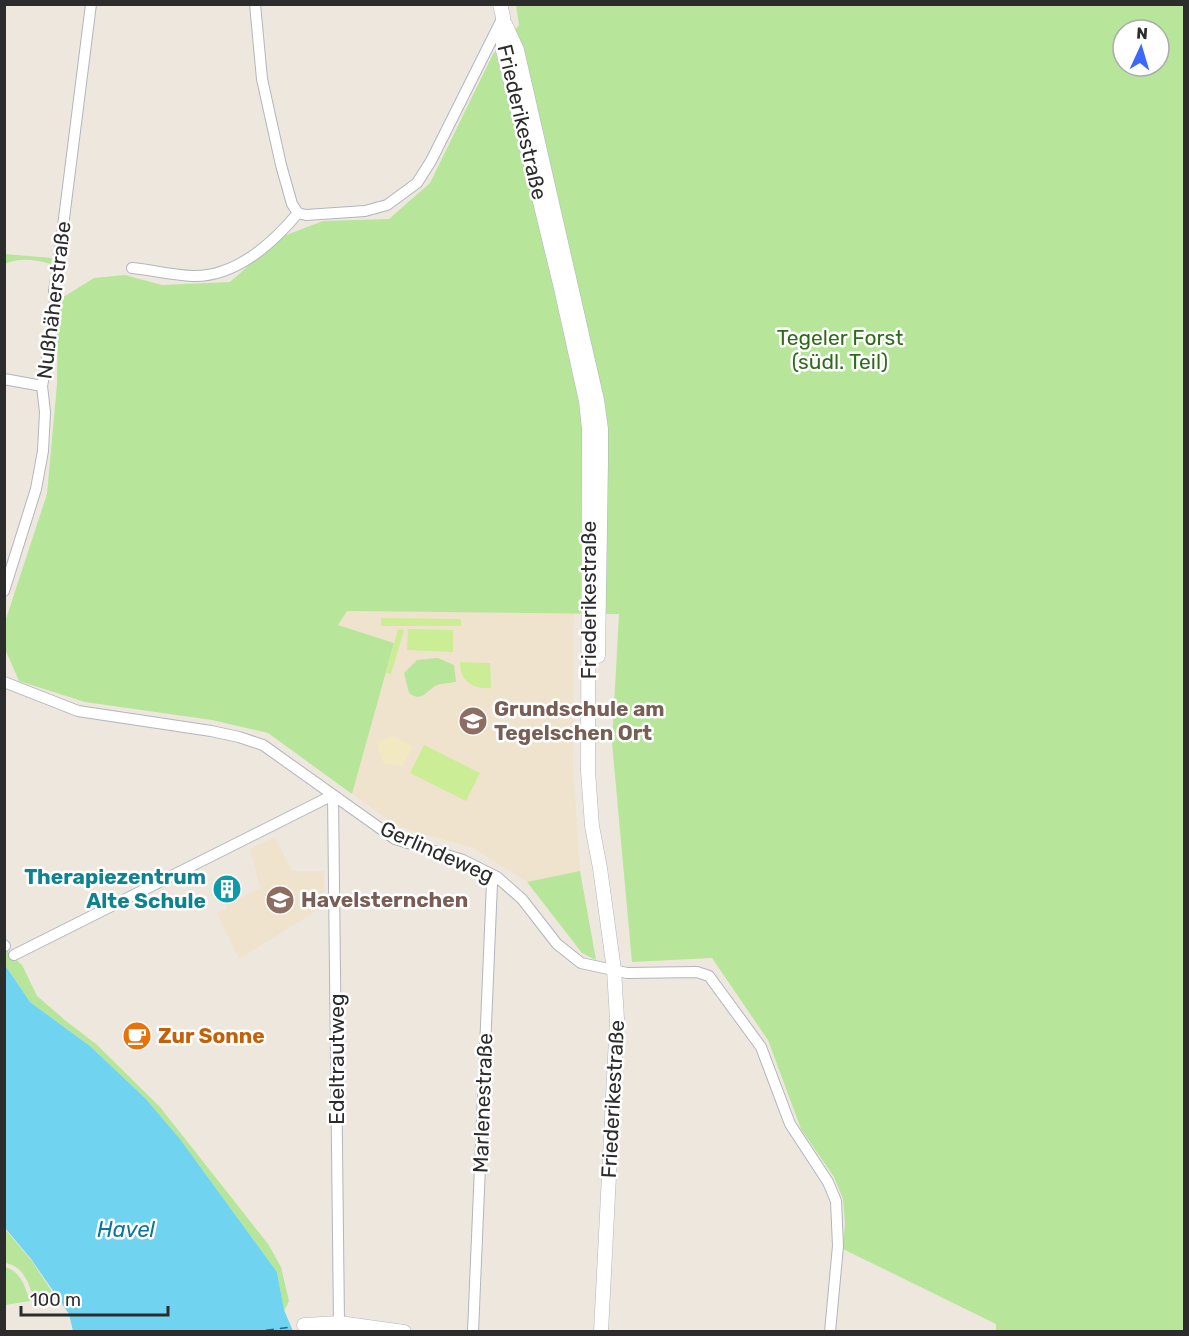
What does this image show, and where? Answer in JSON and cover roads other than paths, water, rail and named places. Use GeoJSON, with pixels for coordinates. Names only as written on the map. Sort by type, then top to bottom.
{"type":"FeatureCollection","features":[{"type":"Feature","properties":{"kind":"street","name":"Nußhäherstraße"},"geometry":{"type":"LineString","coordinates":[[4,591],[36,489],[43,451],[45,423],[42,386],[51,338],[55,304],[54,290],[91,4]]}},
{"type":"Feature","properties":{"kind":"street"},"geometry":{"type":"LineString","coordinates":[[255,4],[262,79],[281,165],[292,204],[298,213],[306,215],[365,211],[387,205],[417,183],[433,157],[502,11]]}},
{"type":"Feature","properties":{"kind":"street","name":"Friederikestraße"},"geometry":{"type":"LineString","coordinates":[[502,11],[517,50],[597,400],[601,429],[598,760],[600,868],[614,970],[617,1019],[601,1332]]}},
{"type":"Feature","properties":{"kind":"street"},"geometry":{"type":"LineString","coordinates":[[132,268],[193,276],[227,269],[254,255],[277,237],[298,213]]}},
{"type":"Feature","properties":{"kind":"street"},"geometry":{"type":"LineString","coordinates":[[4,379],[42,386]]}},
{"type":"Feature","properties":{"kind":"street","name":"Gerlindeweg"},"geometry":{"type":"LineString","coordinates":[[6,682],[78,711],[239,737],[273,751],[395,838],[463,860],[497,877],[522,899],[564,951],[581,963],[627,974],[697,972],[710,976],[761,1047],[790,1124],[828,1182],[836,1201],[838,1246],[830,1332]]}},
{"type":"Feature","properties":{"kind":"street"},"geometry":{"type":"LineString","coordinates":[[15,955],[333,795]]}},
{"type":"Feature","properties":{"kind":"street","name":"Edeltrautweg"},"geometry":{"type":"LineString","coordinates":[[333,795],[339,1323]]}},
{"type":"Feature","properties":{"kind":"street","name":"Marlenestraße"},"geometry":{"type":"LineString","coordinates":[[473,1332],[492,883],[497,877]]}},
{"type":"Feature","properties":{"kind":"street"},"geometry":{"type":"LineString","coordinates":[[304,1325],[339,1323],[404,1332]]}},
{"type":"Feature","properties":{"kind":"water","name":"Havel"},"geometry":{"type":"Polygon","coordinates":[[[5,965],[30,1002],[90,1046],[146,1099],[180,1139],[277,1272],[284,1310],[293,1331],[73,1331],[69,1314],[31,1259],[5,1228],[5,965]]]}},
{"type":"Feature","properties":{"kind":"place","name":"Grundschule am Tegelschen Ort"},"geometry":{"type":"Point","coordinates":[473,721]}},
{"type":"Feature","properties":{"kind":"place","name":"Therapiezentrum Alte Schule"},"geometry":{"type":"Point","coordinates":[227,889]}},
{"type":"Feature","properties":{"kind":"place","name":"Havelsternchen"},"geometry":{"type":"Point","coordinates":[280,900]}},
{"type":"Feature","properties":{"kind":"place","name":"Zur Sonne"},"geometry":{"type":"Point","coordinates":[137,1036]}},
{"type":"Feature","properties":{"kind":"park label","name":"Tegeler Forst (südl. Teil)"},"geometry":{"type":"Point","coordinates":[840,350]}}]}
